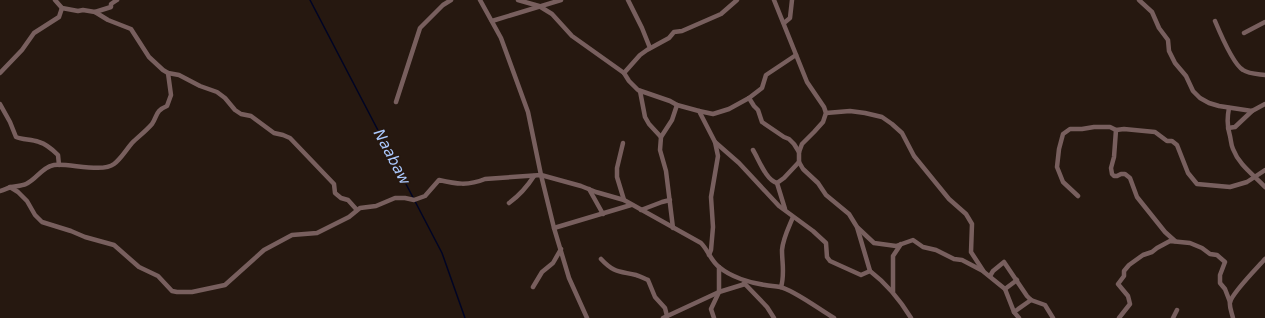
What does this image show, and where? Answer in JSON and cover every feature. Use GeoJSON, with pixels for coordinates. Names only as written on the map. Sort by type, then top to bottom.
{"type":"FeatureCollection","features":[{"type":"Feature","properties":{"kind":"street"},"geometry":{"type":"LineString","coordinates":[[54,0],[62,8],[94,12],[108,20],[131,29],[149,57],[168,73],[179,75],[200,86],[217,92],[240,114],[251,116],[274,133],[290,138],[334,184],[335,193],[341,198],[348,200],[357,210]]}},
{"type":"Feature","properties":{"kind":"street"},"geometry":{"type":"LineString","coordinates":[[94,12],[111,7],[111,4],[117,0]]}},
{"type":"Feature","properties":{"kind":"street"},"geometry":{"type":"LineString","coordinates":[[396,102],[420,28],[443,5],[451,0]]}},
{"type":"Feature","properties":{"kind":"street"},"geometry":{"type":"LineString","coordinates":[[480,0],[501,38],[528,112],[540,175],[554,228],[569,278],[587,318]]}},
{"type":"Feature","properties":{"kind":"street"},"geometry":{"type":"LineString","coordinates":[[518,0],[531,2],[552,14],[572,36],[624,73],[629,82],[640,91],[670,101],[677,105],[713,114],[729,109],[749,98],[762,88],[766,75],[796,56]]}},
{"type":"Feature","properties":{"kind":"street"},"geometry":{"type":"LineString","coordinates":[[492,21],[561,0]]}},
{"type":"Feature","properties":{"kind":"street"},"geometry":{"type":"LineString","coordinates":[[628,0],[650,48]]}},
{"type":"Feature","properties":{"kind":"street"},"geometry":{"type":"LineString","coordinates":[[624,73],[640,54],[669,38],[674,32],[682,31],[721,14],[737,0]]}},
{"type":"Feature","properties":{"kind":"street"},"geometry":{"type":"LineString","coordinates":[[774,0],[807,82],[824,107],[826,113],[823,122],[802,144],[799,152],[799,162],[803,169],[818,183],[826,195],[849,214],[857,227],[874,243],[882,243],[890,246],[912,240],[923,247],[936,250],[954,259],[962,260],[990,276],[1005,289],[1014,312],[1019,318]]}},
{"type":"Feature","properties":{"kind":"street"},"geometry":{"type":"LineString","coordinates":[[784,22],[790,18],[792,0]]}},
{"type":"Feature","properties":{"kind":"street"},"geometry":{"type":"LineString","coordinates":[[1139,0],[1150,9],[1159,28],[1168,40],[1169,51],[1175,63],[1186,76],[1193,91],[1200,98],[1209,103],[1229,108],[1252,111]]}},
{"type":"Feature","properties":{"kind":"street"},"geometry":{"type":"LineString","coordinates":[[0,73],[22,50],[34,33],[59,17],[62,8]]}},
{"type":"Feature","properties":{"kind":"street"},"geometry":{"type":"LineString","coordinates":[[1215,22],[1223,41],[1240,68],[1245,72],[1265,75]]}},
{"type":"Feature","properties":{"kind":"street"},"geometry":{"type":"LineString","coordinates":[[1244,33],[1265,22]]}},
{"type":"Feature","properties":{"kind":"street"},"geometry":{"type":"LineString","coordinates":[[0,191],[25,184],[35,178],[44,169],[53,165],[66,164],[105,167],[114,165],[152,124],[161,108],[167,106],[171,95],[168,73]]}},
{"type":"Feature","properties":{"kind":"street"},"geometry":{"type":"LineString","coordinates":[[640,91],[645,117],[649,124],[661,137]]}},
{"type":"Feature","properties":{"kind":"street"},"geometry":{"type":"LineString","coordinates":[[749,98],[758,110],[762,122],[789,139],[799,152]]}},
{"type":"Feature","properties":{"kind":"street"},"geometry":{"type":"LineString","coordinates":[[0,104],[16,137],[23,140],[38,141],[52,149],[58,154],[59,165]]}},
{"type":"Feature","properties":{"kind":"street"},"geometry":{"type":"LineString","coordinates":[[1228,128],[1235,127],[1252,111],[1265,104]]}},
{"type":"Feature","properties":{"kind":"street"},"geometry":{"type":"LineString","coordinates":[[673,228],[666,172],[660,150],[661,137],[672,120],[677,105]]}},
{"type":"Feature","properties":{"kind":"street"},"geometry":{"type":"LineString","coordinates":[[1229,108],[1227,116],[1228,128],[1233,148],[1239,160],[1254,178],[1265,187]]}},
{"type":"Feature","properties":{"kind":"street"},"geometry":{"type":"LineString","coordinates":[[699,111],[715,142],[718,156],[711,197],[713,227],[711,250],[709,255]]}},
{"type":"Feature","properties":{"kind":"street"},"geometry":{"type":"LineString","coordinates":[[826,113],[850,111],[865,113],[882,118],[902,133],[914,156],[949,199],[966,214],[972,224],[971,252],[984,272]]}},
{"type":"Feature","properties":{"kind":"street"},"geometry":{"type":"LineString","coordinates":[[1078,196],[1063,182],[1057,167],[1063,134],[1070,129],[1110,127],[1116,130],[1124,129],[1155,132],[1167,141],[1172,141],[1177,145],[1188,173],[1197,184],[1230,187],[1247,182],[1265,170]]}},
{"type":"Feature","properties":{"kind":"street"},"geometry":{"type":"LineString","coordinates":[[1116,130],[1112,174],[1114,176],[1125,174],[1130,178],[1137,197],[1165,232],[1176,242]]}},
{"type":"Feature","properties":{"kind":"street"},"geometry":{"type":"LineString","coordinates":[[715,142],[739,163],[785,211],[813,231],[826,243],[827,257],[830,261],[861,275],[870,270]]}},
{"type":"Feature","properties":{"kind":"street"},"geometry":{"type":"LineString","coordinates":[[623,143],[617,168],[617,177],[624,200]]}},
{"type":"Feature","properties":{"kind":"street"},"geometry":{"type":"LineString","coordinates":[[753,150],[767,176],[771,181],[777,183]]}},
{"type":"Feature","properties":{"kind":"street"},"geometry":{"type":"LineString","coordinates":[[777,183],[784,178],[799,162]]}},
{"type":"Feature","properties":{"kind":"street"},"geometry":{"type":"LineString","coordinates":[[10,187],[18,192],[27,201],[35,215],[42,222],[85,237],[114,245],[139,267],[158,276],[172,292],[192,292],[225,285],[264,250],[292,235],[317,233],[349,217],[360,208],[376,206],[395,198],[414,200],[425,196],[439,180],[456,185],[476,183],[485,179],[540,175],[624,200],[701,243],[719,267],[739,278],[765,285],[781,287],[834,318]]}},
{"type":"Feature","properties":{"kind":"street"},"geometry":{"type":"LineString","coordinates":[[509,203],[520,195],[529,185],[534,176]]}},
{"type":"Feature","properties":{"kind":"street"},"geometry":{"type":"LineString","coordinates":[[777,183],[785,211]]}},
{"type":"Feature","properties":{"kind":"street"},"geometry":{"type":"LineString","coordinates":[[588,189],[603,214]]}},
{"type":"Feature","properties":{"kind":"street"},"geometry":{"type":"LineString","coordinates":[[641,210],[670,200]]}},
{"type":"Feature","properties":{"kind":"street"},"geometry":{"type":"LineString","coordinates":[[554,228],[632,204]]}},
{"type":"Feature","properties":{"kind":"street"},"geometry":{"type":"LineString","coordinates":[[781,287],[784,279],[782,249],[784,238],[793,217]]}},
{"type":"Feature","properties":{"kind":"street"},"geometry":{"type":"LineString","coordinates":[[857,227],[870,270],[892,292],[911,318]]}},
{"type":"Feature","properties":{"kind":"street"},"geometry":{"type":"LineString","coordinates":[[1119,318],[1130,304],[1128,296],[1118,284],[1124,276],[1124,271],[1129,265],[1143,255],[1152,252],[1170,241],[1190,244],[1202,248],[1210,254],[1217,255],[1225,262],[1220,276],[1220,283],[1225,289],[1230,302],[1233,318]]}},
{"type":"Feature","properties":{"kind":"street"},"geometry":{"type":"LineString","coordinates":[[892,292],[893,256],[901,244]]}},
{"type":"Feature","properties":{"kind":"street"},"geometry":{"type":"LineString","coordinates":[[532,287],[542,272],[553,263],[561,249]]}},
{"type":"Feature","properties":{"kind":"street"},"geometry":{"type":"LineString","coordinates":[[601,259],[606,265],[616,271],[636,275],[648,280],[656,297],[665,308],[665,317],[719,292],[745,284]]}},
{"type":"Feature","properties":{"kind":"street"},"geometry":{"type":"LineString","coordinates":[[1230,302],[1242,285],[1265,259]]}},
{"type":"Feature","properties":{"kind":"street"},"geometry":{"type":"LineString","coordinates":[[990,276],[993,271],[1004,262],[1027,296],[1031,300],[1041,302],[1045,305],[1053,318]]}},
{"type":"Feature","properties":{"kind":"street"},"geometry":{"type":"LineString","coordinates":[[714,318],[711,310],[719,292],[719,267]]}},
{"type":"Feature","properties":{"kind":"street"},"geometry":{"type":"LineString","coordinates":[[739,278],[767,307],[774,318]]}},
{"type":"Feature","properties":{"kind":"street"},"geometry":{"type":"LineString","coordinates":[[1005,289],[1017,280]]}},
{"type":"Feature","properties":{"kind":"street"},"geometry":{"type":"LineString","coordinates":[[1014,312],[1031,300]]}},
{"type":"Feature","properties":{"kind":"street"},"geometry":{"type":"LineString","coordinates":[[1173,318],[1177,310]]}},
{"type":"Feature","properties":{"kind":"street"},"geometry":{"type":"LineString","coordinates":[[826,314],[830,318]]}},
{"type":"Feature","properties":{"kind":"waterway","name":"Naabaw"},"geometry":{"type":"LineString","coordinates":[[310,0],[442,253],[465,318]]}}]}
